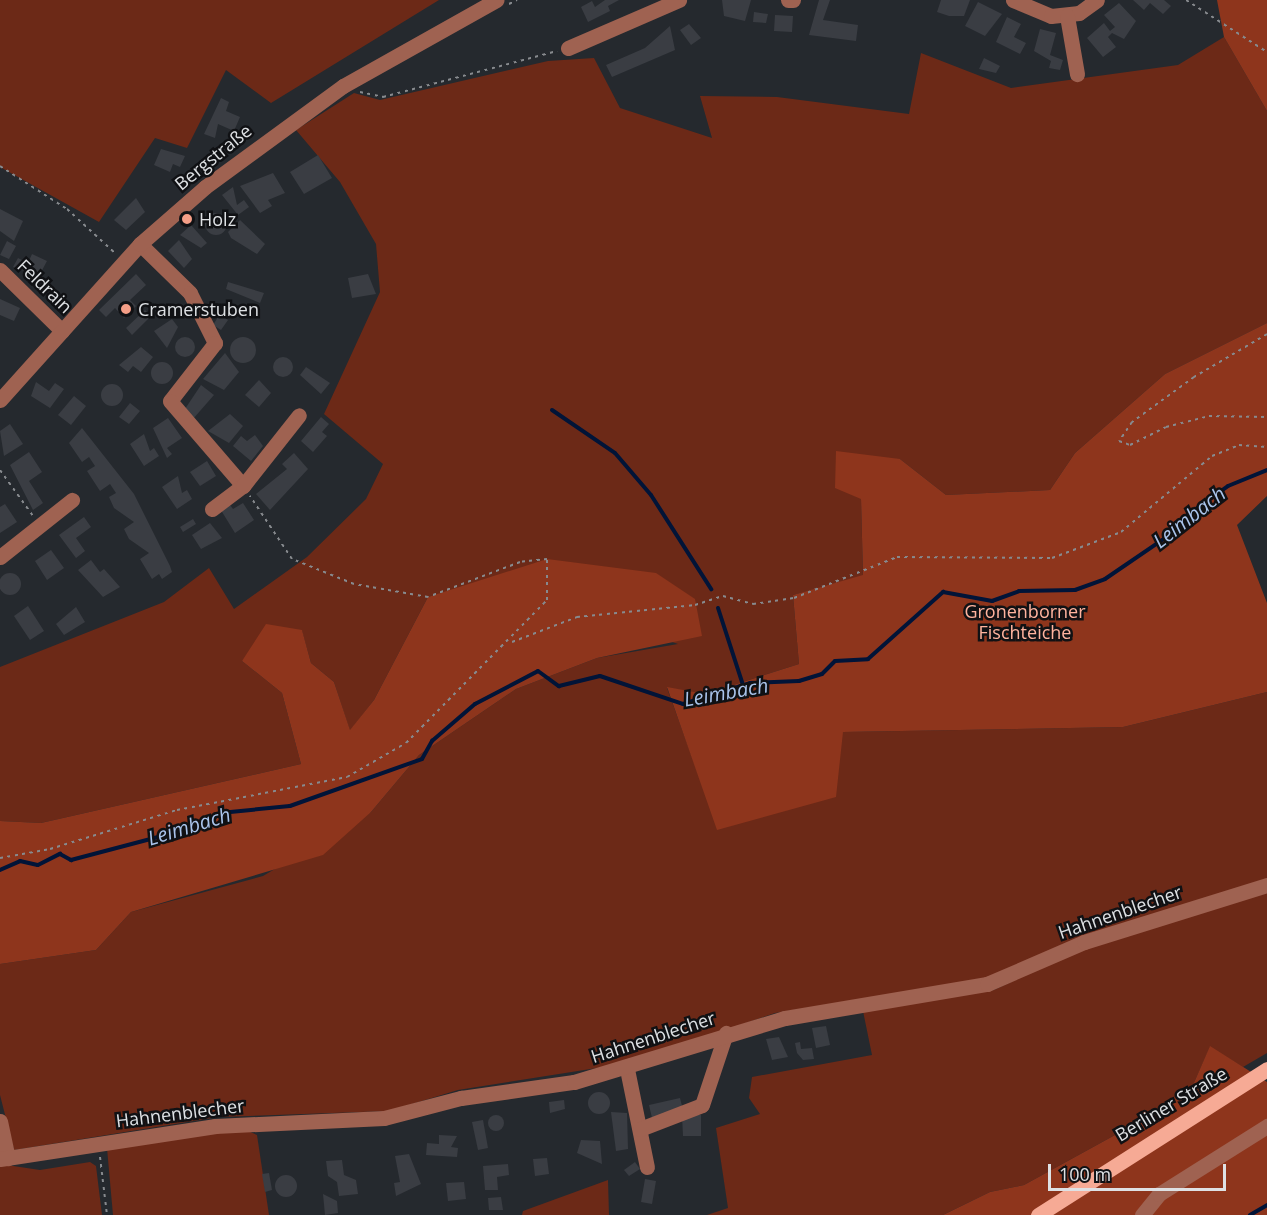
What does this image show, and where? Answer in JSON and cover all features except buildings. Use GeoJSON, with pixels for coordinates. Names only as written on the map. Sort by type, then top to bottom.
{"type":"FeatureCollection","features":[{"type":"Feature","properties":{"kind":"main road","name":"Berliner Straße"},"geometry":{"type":"LineString","coordinates":[[1038,1215],[1267,1069]]}},
{"type":"Feature","properties":{"kind":"street","name":"Bergstraße"},"geometry":{"type":"LineString","coordinates":[[0,400],[140,244],[261,142],[343,86],[496,0]]}},
{"type":"Feature","properties":{"kind":"street"},"geometry":{"type":"LineString","coordinates":[[568,48],[679,0]]}},
{"type":"Feature","properties":{"kind":"street"},"geometry":{"type":"LineString","coordinates":[[788,0],[793,0]]}},
{"type":"Feature","properties":{"kind":"street"},"geometry":{"type":"LineString","coordinates":[[1013,0],[1035,12],[1067,16],[1097,0]]}},
{"type":"Feature","properties":{"kind":"street"},"geometry":{"type":"LineString","coordinates":[[1067,16],[1077,74]]}},
{"type":"Feature","properties":{"kind":"street"},"geometry":{"type":"LineString","coordinates":[[140,244],[190,292],[215,343],[170,401],[243,486]]}},
{"type":"Feature","properties":{"kind":"street","name":"Feldrain"},"geometry":{"type":"LineString","coordinates":[[0,270],[62,331]]}},
{"type":"Feature","properties":{"kind":"street"},"geometry":{"type":"LineString","coordinates":[[212,509],[243,486],[299,415]]}},
{"type":"Feature","properties":{"kind":"street"},"geometry":{"type":"LineString","coordinates":[[0,557],[41,529],[72,500]]}},
{"type":"Feature","properties":{"kind":"street","name":"Hahnenblecher"},"geometry":{"type":"LineString","coordinates":[[4,1158],[215,1126],[384,1118],[461,1098],[627,1070],[726,1033],[987,984],[1084,942],[1267,885]]}},
{"type":"Feature","properties":{"kind":"street"},"geometry":{"type":"LineString","coordinates":[[640,1129],[702,1105],[726,1033]]}},
{"type":"Feature","properties":{"kind":"street"},"geometry":{"type":"LineString","coordinates":[[627,1070],[647,1167]]}},
{"type":"Feature","properties":{"kind":"street"},"geometry":{"type":"LineString","coordinates":[[0,1120],[4,1158]]}},
{"type":"Feature","properties":{"kind":"street"},"geometry":{"type":"LineString","coordinates":[[1142,1215],[1159,1194],[1267,1126]]}},
{"type":"Feature","properties":{"kind":"path"},"geometry":{"type":"LineString","coordinates":[[1186,0],[1267,52]]}},
{"type":"Feature","properties":{"kind":"path"},"geometry":{"type":"LineString","coordinates":[[343,86],[383,97],[480,69],[568,48]]}},
{"type":"Feature","properties":{"kind":"path"},"geometry":{"type":"LineString","coordinates":[[0,166],[67,209],[123,261]]}},
{"type":"Feature","properties":{"kind":"path"},"geometry":{"type":"LineString","coordinates":[[1267,334],[1194,377],[1132,422],[1119,441],[1130,445],[1166,427],[1209,416],[1267,417]]}},
{"type":"Feature","properties":{"kind":"path"},"geometry":{"type":"LineString","coordinates":[[510,643],[577,617],[695,605],[723,596],[753,604],[794,598],[897,557],[1052,558],[1121,532],[1212,456],[1239,445],[1267,447]]}},
{"type":"Feature","properties":{"kind":"path"},"geometry":{"type":"LineString","coordinates":[[0,470],[41,529]]}},
{"type":"Feature","properties":{"kind":"path"},"geometry":{"type":"LineString","coordinates":[[0,858],[71,843],[177,810],[347,777],[406,743],[474,670],[510,643],[547,600],[547,559],[520,562],[428,597],[354,584],[292,559],[243,486]]}},
{"type":"Feature","properties":{"kind":"path"},"geometry":{"type":"LineString","coordinates":[[98,1143],[107,1215]]}},
{"type":"Feature","properties":{"kind":"shaded area"},"geometry":{"type":"Polygon","coordinates":[[[0,0],[439,0],[271,103],[226,70],[187,148],[155,138],[99,222],[0,167],[0,0]]]}},
{"type":"Feature","properties":{"kind":"shaded area"},"geometry":{"type":"Polygon","coordinates":[[[1224,37],[1267,111],[1267,323],[1165,374],[1075,453],[1050,490],[946,495],[900,459],[861,499],[863,576],[793,595],[799,664],[705,694],[667,688],[718,829],[843,732],[1123,727],[1267,692],[1267,879],[985,979],[775,1013],[635,1062],[458,1090],[389,1111],[218,1117],[14,1150],[0,1095],[0,964],[96,950],[131,912],[263,876],[371,812],[419,755],[516,689],[597,658],[678,644],[488,580],[428,597],[374,700],[350,731],[334,682],[311,663],[302,631],[242,661],[282,693],[301,764],[41,823],[0,821],[0,667],[164,602],[209,568],[234,609],[307,557],[366,499],[383,464],[324,414],[380,292],[376,244],[340,182],[296,130],[354,93],[380,100],[548,61],[594,58],[620,108],[712,138],[700,96],[777,97],[909,114],[921,53],[1011,88],[1178,65],[1224,37]]]}},
{"type":"Feature","properties":{"kind":"shaded area"},"geometry":{"type":"Polygon","coordinates":[[[1267,893],[1267,1053],[1243,1067],[1210,1047],[1193,1085],[1126,1129],[1024,1185],[990,1192],[943,1215],[707,1215],[728,1208],[716,1128],[760,1114],[749,1098],[752,1077],[872,1055],[863,1011],[994,990],[1089,945],[1267,893]]]}},
{"type":"Feature","properties":{"kind":"shaded area"},"geometry":{"type":"Polygon","coordinates":[[[239,1127],[257,1135],[269,1215],[113,1215],[107,1148],[239,1127]]]}},
{"type":"Feature","properties":{"kind":"shaded area"},"geometry":{"type":"Polygon","coordinates":[[[90,1162],[96,1166],[102,1215],[0,1215],[0,1164],[40,1170],[90,1162]]]}},
{"type":"Feature","properties":{"kind":"shaded area"},"geometry":{"type":"Polygon","coordinates":[[[608,1180],[609,1215],[522,1215],[523,1211],[608,1180]]]}},
{"type":"Feature","properties":{"kind":"green space"},"geometry":{"type":"Polygon","coordinates":[[[1217,0],[1267,0],[1267,111],[1224,37],[1217,0]]]}},
{"type":"Feature","properties":{"kind":"green space","name":"Gronenborner Fischteiche"},"geometry":{"type":"Polygon","coordinates":[[[1267,323],[1267,496],[1237,525],[1267,603],[1267,692],[1123,727],[843,732],[836,797],[717,830],[667,687],[705,694],[799,664],[793,595],[863,575],[861,499],[835,488],[836,451],[900,459],[946,495],[1050,490],[1075,453],[1165,374],[1267,323]]]}},
{"type":"Feature","properties":{"kind":"green space"},"geometry":{"type":"Polygon","coordinates":[[[547,559],[656,573],[695,599],[702,636],[597,658],[516,689],[419,755],[371,812],[323,855],[131,912],[96,950],[0,964],[0,821],[41,823],[301,764],[282,693],[242,661],[266,624],[302,630],[311,663],[334,682],[350,730],[374,700],[428,597],[547,559]]]}},
{"type":"Feature","properties":{"kind":"green space"},"geometry":{"type":"Polygon","coordinates":[[[1210,1046],[1267,1082],[1267,1215],[943,1215],[990,1192],[1024,1185],[1126,1129],[1193,1085],[1210,1046]]]}},
{"type":"Feature","properties":{"kind":"waterway"},"geometry":{"type":"LineString","coordinates":[[552,410],[615,453],[651,495],[711,589]]}},
{"type":"Feature","properties":{"kind":"waterway","name":"Leimbach"},"geometry":{"type":"LineString","coordinates":[[0,870],[20,861],[38,865],[60,854],[71,860],[207,824],[220,813],[290,806],[422,759],[432,741],[475,704],[538,671],[559,686],[600,676],[683,704],[750,683],[799,681],[822,674],[835,661],[868,659],[943,592],[992,601],[1019,591],[1075,590],[1105,579],[1168,536],[1175,524],[1228,486],[1267,470]]}},
{"type":"Feature","properties":{"kind":"waterway"},"geometry":{"type":"LineString","coordinates":[[718,608],[743,685]]}},
{"type":"Feature","properties":{"kind":"waterway"},"geometry":{"type":"LineString","coordinates":[[1250,1215],[1267,1205]]}},
{"type":"Feature","properties":{"kind":"place","name":"Holz"},"geometry":{"type":"Point","coordinates":[187,219]}},
{"type":"Feature","properties":{"kind":"place","name":"Cramerstuben"},"geometry":{"type":"Point","coordinates":[126,309]}}]}
